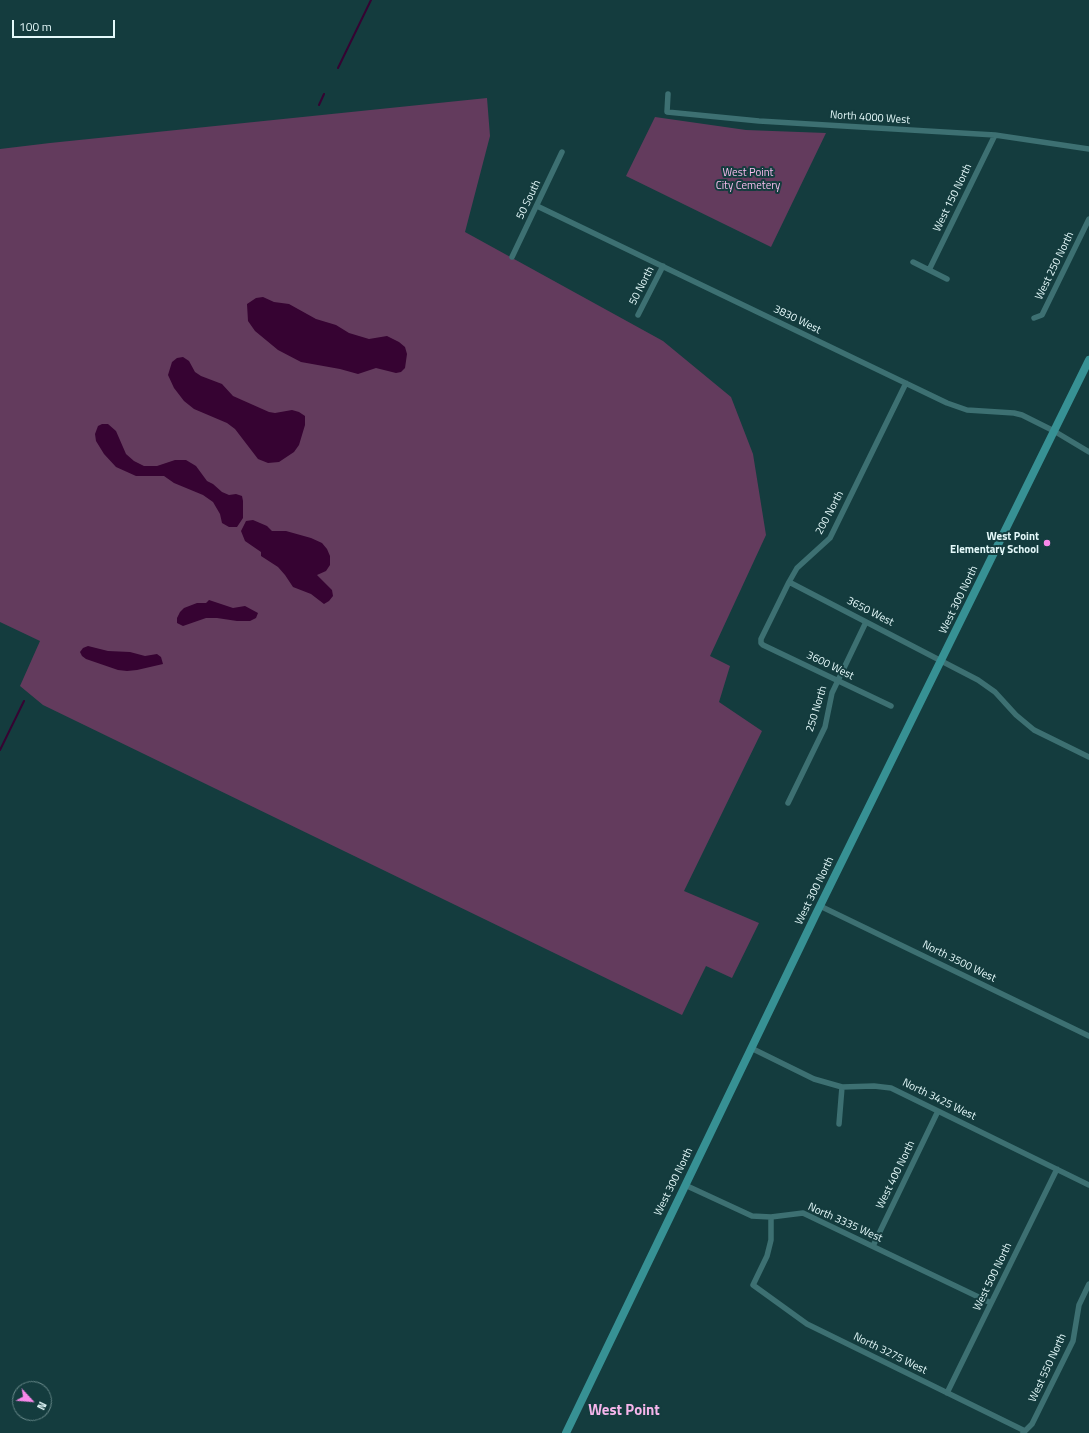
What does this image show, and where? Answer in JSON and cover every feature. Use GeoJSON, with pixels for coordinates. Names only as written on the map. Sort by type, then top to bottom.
{"type":"FeatureCollection","features":[{"type":"Feature","properties":{"kind":"main road","name":"West 300 North"},"geometry":{"type":"LineString","coordinates":[[566,1433],[820,906],[1089,360]]}},
{"type":"Feature","properties":{"kind":"street","name":"North 4000 West"},"geometry":{"type":"LineString","coordinates":[[668,94],[667,112],[759,121],[995,135],[1089,149]]}},
{"type":"Feature","properties":{"kind":"street","name":"West 150 North"},"geometry":{"type":"LineString","coordinates":[[929,270],[995,135]]}},
{"type":"Feature","properties":{"kind":"street","name":"50 South"},"geometry":{"type":"LineString","coordinates":[[512,257],[562,152]]}},
{"type":"Feature","properties":{"kind":"street","name":"3830 West"},"geometry":{"type":"LineString","coordinates":[[537,206],[958,407],[976,411],[1014,412],[1054,431],[1089,452]]}},
{"type":"Feature","properties":{"kind":"street","name":"West 250 North"},"geometry":{"type":"LineString","coordinates":[[1034,318],[1042,315],[1089,219]]}},
{"type":"Feature","properties":{"kind":"street"},"geometry":{"type":"LineString","coordinates":[[913,262],[948,279]]}},
{"type":"Feature","properties":{"kind":"street","name":"50 North"},"geometry":{"type":"LineString","coordinates":[[638,315],[663,266]]}},
{"type":"Feature","properties":{"kind":"street","name":"200 North"},"geometry":{"type":"LineString","coordinates":[[761,643],[763,634],[797,568],[830,538],[906,383]]}},
{"type":"Feature","properties":{"kind":"street","name":"3650 West"},"geometry":{"type":"LineString","coordinates":[[789,582],[942,660],[987,685],[1003,698],[1016,715],[1034,730],[1089,757]]}},
{"type":"Feature","properties":{"kind":"street","name":"250 North"},"geometry":{"type":"LineString","coordinates":[[788,803],[825,727],[832,693],[866,622]]}},
{"type":"Feature","properties":{"kind":"street","name":"3600 West"},"geometry":{"type":"LineString","coordinates":[[761,643],[891,706]]}},
{"type":"Feature","properties":{"kind":"street","name":"North 3500 West"},"geometry":{"type":"LineString","coordinates":[[820,906],[1089,1036]]}},
{"type":"Feature","properties":{"kind":"street","name":"North 3425 West"},"geometry":{"type":"LineString","coordinates":[[751,1048],[814,1079],[842,1087],[874,1086],[891,1088],[1089,1185]]}},
{"type":"Feature","properties":{"kind":"street"},"geometry":{"type":"LineString","coordinates":[[839,1124],[842,1087]]}},
{"type":"Feature","properties":{"kind":"street","name":"West 400 North"},"geometry":{"type":"LineString","coordinates":[[873,1246],[938,1111]]}},
{"type":"Feature","properties":{"kind":"street","name":"West 500 North"},"geometry":{"type":"LineString","coordinates":[[947,1393],[1057,1169]]}},
{"type":"Feature","properties":{"kind":"street","name":"North 3335 West"},"geometry":{"type":"LineString","coordinates":[[685,1185],[752,1216],[771,1217],[803,1213],[991,1303]]}},
{"type":"Feature","properties":{"kind":"street","name":"North 3275 West"},"geometry":{"type":"LineString","coordinates":[[771,1217],[771,1240],[769,1250],[753,1285],[808,1324],[1024,1432]]}},
{"type":"Feature","properties":{"kind":"street","name":"West 550 North"},"geometry":{"type":"LineString","coordinates":[[1024,1432],[1032,1424],[1073,1341],[1079,1305],[1089,1284]]}},
{"type":"Feature","properties":{"kind":"green space"},"geometry":{"type":"Polygon","coordinates":[[[487,98],[490,136],[465,232],[663,341],[731,397],[753,454],[766,535],[710,656],[730,666],[719,702],[762,731],[684,891],[759,923],[732,978],[706,966],[682,1015],[43,705],[20,686],[40,641],[0,622],[0,149],[487,98]]]}},
{"type":"Feature","properties":{"kind":"green space","name":"West Point City Cemetery"},"geometry":{"type":"Polygon","coordinates":[[[655,117],[746,130],[826,133],[771,247],[626,176],[655,117]]]}},
{"type":"Feature","properties":{"kind":"shaded area"},"geometry":{"type":"Polygon","coordinates":[[[263,297],[274,302],[289,304],[316,319],[336,325],[349,333],[369,339],[387,336],[399,342],[405,347],[407,354],[405,368],[401,372],[396,373],[376,368],[358,374],[301,362],[278,350],[255,331],[248,321],[247,304],[256,298],[263,297]]]}},
{"type":"Feature","properties":{"kind":"shaded area"},"geometry":{"type":"Polygon","coordinates":[[[183,357],[189,361],[195,372],[201,376],[222,384],[233,396],[269,412],[275,413],[292,410],[305,416],[305,425],[299,445],[294,452],[279,462],[268,463],[258,459],[235,429],[227,423],[194,409],[184,401],[174,388],[168,375],[172,362],[177,358],[183,357]]]}},
{"type":"Feature","properties":{"kind":"shaded area"},"geometry":{"type":"Polygon","coordinates":[[[108,424],[116,431],[126,454],[134,461],[144,466],[157,466],[175,460],[186,460],[196,466],[207,481],[222,492],[229,495],[236,494],[242,496],[243,518],[237,527],[229,527],[222,523],[220,514],[213,502],[203,495],[174,483],[164,476],[136,476],[116,467],[104,454],[96,441],[95,434],[98,426],[108,424]]]}},
{"type":"Feature","properties":{"kind":"shaded area"},"geometry":{"type":"Polygon","coordinates":[[[253,520],[267,526],[272,531],[286,531],[311,538],[322,543],[330,556],[330,565],[326,571],[317,575],[332,590],[333,596],[329,601],[324,604],[311,594],[293,587],[278,567],[261,556],[261,552],[245,541],[241,531],[246,521],[253,520]]]}},
{"type":"Feature","properties":{"kind":"shaded area"},"geometry":{"type":"Polygon","coordinates":[[[209,600],[233,608],[245,606],[258,613],[256,618],[250,621],[206,618],[183,626],[177,623],[177,618],[184,608],[197,603],[206,603],[209,600]]]}},
{"type":"Feature","properties":{"kind":"shaded area"},"geometry":{"type":"Polygon","coordinates":[[[88,646],[108,651],[130,652],[145,656],[157,654],[161,657],[163,664],[137,670],[118,670],[86,659],[82,656],[80,652],[83,648],[88,646]]]}},
{"type":"Feature","properties":{"kind":"waterway"},"geometry":{"type":"LineString","coordinates":[[338,68],[371,0]]}},
{"type":"Feature","properties":{"kind":"waterway"},"geometry":{"type":"LineString","coordinates":[[319,105],[324,94]]}},
{"type":"Feature","properties":{"kind":"waterway"},"geometry":{"type":"LineString","coordinates":[[0,750],[24,701]]}},
{"type":"Feature","properties":{"kind":"place","name":"West Point Elementary School"},"geometry":{"type":"Point","coordinates":[1047,543]}},
{"type":"Feature","properties":{"kind":"district","name":"West Point"},"geometry":{"type":"Point","coordinates":[624,1411]}}]}
